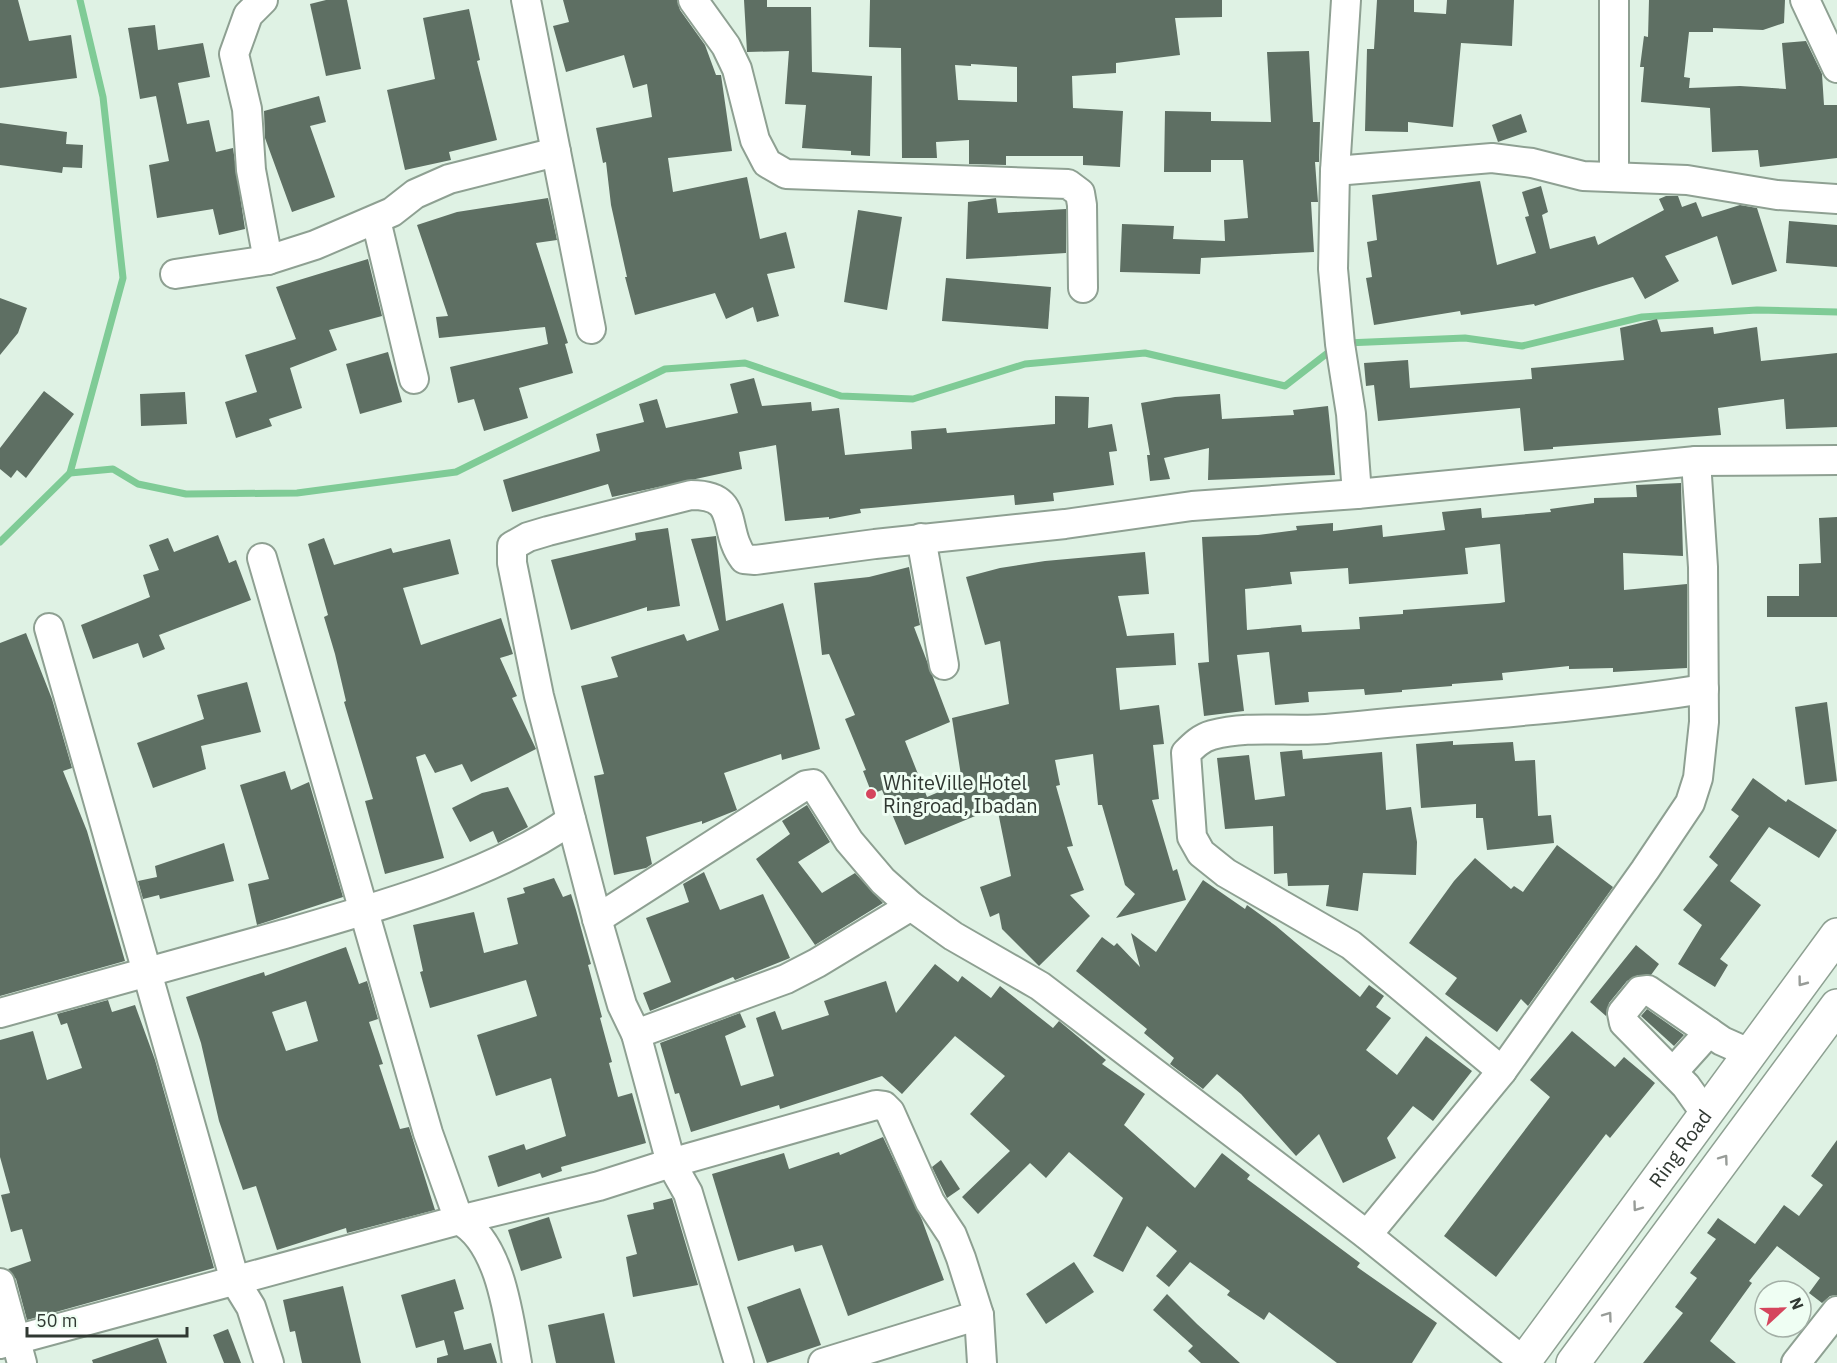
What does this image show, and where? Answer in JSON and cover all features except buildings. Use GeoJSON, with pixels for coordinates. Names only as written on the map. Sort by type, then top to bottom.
{"type":"FeatureCollection","features":[{"type":"Feature","properties":{"kind":"main road","name":"Ring Road"},"geometry":{"type":"LineString","coordinates":[[1523,1362],[1837,935]]}},
{"type":"Feature","properties":{"kind":"main road","name":"Ring Road"},"geometry":{"type":"LineString","coordinates":[[1573,1363],[1837,1006]]}},
{"type":"Feature","properties":{"kind":"street"},"geometry":{"type":"LineString","coordinates":[[263,0],[248,15],[234,54],[247,109],[250,170],[268,260]]}},
{"type":"Feature","properties":{"kind":"street"},"geometry":{"type":"LineString","coordinates":[[526,0],[591,329]]}},
{"type":"Feature","properties":{"kind":"street"},"geometry":{"type":"LineString","coordinates":[[693,0],[726,46],[737,69],[755,140],[767,163],[786,174],[827,177],[1068,184],[1080,193],[1082,205],[1083,288]]}},
{"type":"Feature","properties":{"kind":"street"},"geometry":{"type":"LineString","coordinates":[[1346,0],[1335,171],[1332,269],[1351,414],[1357,494]]}},
{"type":"Feature","properties":{"kind":"street"},"geometry":{"type":"LineString","coordinates":[[1614,0],[1614,176]]}},
{"type":"Feature","properties":{"kind":"street"},"geometry":{"type":"LineString","coordinates":[[1805,0],[1837,68]]}},
{"type":"Feature","properties":{"kind":"street"},"geometry":{"type":"LineString","coordinates":[[175,274],[268,260],[315,245],[376,220],[392,212],[415,194],[449,179],[556,152]]}},
{"type":"Feature","properties":{"kind":"street"},"geometry":{"type":"LineString","coordinates":[[1335,171],[1492,158],[1532,163],[1584,176],[1687,180],[1777,195],[1837,199]]}},
{"type":"Feature","properties":{"kind":"street"},"geometry":{"type":"LineString","coordinates":[[376,220],[414,379]]}},
{"type":"Feature","properties":{"kind":"street"},"geometry":{"type":"LineString","coordinates":[[739,1363],[688,1192],[671,1163],[636,1034],[622,1005],[597,919],[539,696],[512,562],[512,546],[538,534],[692,495],[709,495],[721,501],[726,510],[736,548],[744,559],[775,558],[921,538],[1065,524],[1192,506],[1357,494],[1696,461],[1837,460]]}},
{"type":"Feature","properties":{"kind":"street"},"geometry":{"type":"LineString","coordinates":[[1367,1235],[1502,1071],[1690,803],[1703,752],[1703,567],[1696,461]]}},
{"type":"Feature","properties":{"kind":"street"},"geometry":{"type":"LineString","coordinates":[[921,538],[944,665]]}},
{"type":"Feature","properties":{"kind":"street"},"geometry":{"type":"LineString","coordinates":[[262,558],[408,1068],[459,1220],[470,1226],[488,1246],[498,1278],[517,1363]]}},
{"type":"Feature","properties":{"kind":"street"},"geometry":{"type":"LineString","coordinates":[[49,628],[149,972],[235,1281],[251,1307],[268,1363]]}},
{"type":"Feature","properties":{"kind":"street"},"geometry":{"type":"LineString","coordinates":[[1502,1071],[1351,945],[1226,873],[1201,853],[1192,837],[1186,753],[1209,735],[1228,732],[1320,729],[1640,699],[1704,689]]}},
{"type":"Feature","properties":{"kind":"street"},"geometry":{"type":"LineString","coordinates":[[597,919],[806,785],[813,784],[849,841],[883,881],[911,906],[953,936],[1040,986],[1367,1235],[1523,1362]]}},
{"type":"Feature","properties":{"kind":"street"},"geometry":{"type":"LineString","coordinates":[[0,1013],[364,911],[496,863],[543,841],[572,820]]}},
{"type":"Feature","properties":{"kind":"street"},"geometry":{"type":"LineString","coordinates":[[636,1034],[786,979],[817,963],[911,906]]}},
{"type":"Feature","properties":{"kind":"street"},"geometry":{"type":"LineString","coordinates":[[1706,1114],[1694,1095],[1621,1018],[1622,1013],[1640,991],[1648,990],[1731,1046],[1749,1053]]}},
{"type":"Feature","properties":{"kind":"street"},"geometry":{"type":"LineString","coordinates":[[1673,1072],[1709,1032]]}},
{"type":"Feature","properties":{"kind":"street"},"geometry":{"type":"LineString","coordinates":[[0,1283],[12,1349],[235,1281],[459,1220],[599,1186],[671,1163],[876,1105],[884,1106],[898,1129],[930,1202],[952,1235],[979,1315],[982,1363]]}},
{"type":"Feature","properties":{"kind":"street"},"geometry":{"type":"LineString","coordinates":[[1796,1363],[1837,1311]]}},
{"type":"Feature","properties":{"kind":"street"},"geometry":{"type":"LineString","coordinates":[[823,1363],[979,1315]]}},
{"type":"Feature","properties":{"kind":"waterway"},"geometry":{"type":"LineString","coordinates":[[70,473],[123,278],[103,97],[80,0]]}},
{"type":"Feature","properties":{"kind":"waterway"},"geometry":{"type":"LineString","coordinates":[[1346,343],[1465,338],[1522,346],[1642,317],[1757,310],[1837,312]]}},
{"type":"Feature","properties":{"kind":"waterway"},"geometry":{"type":"LineString","coordinates":[[0,542],[70,473],[113,469],[138,484],[186,494],[297,493],[456,472],[665,369],[745,363],[841,396],[913,399],[1025,364],[1145,353],[1285,386],[1334,348]]}},
{"type":"Feature","properties":{"kind":"place","name":"WhiteVille Hotel Ringroad, Ibadan"},"geometry":{"type":"Point","coordinates":[871,794]}}]}
